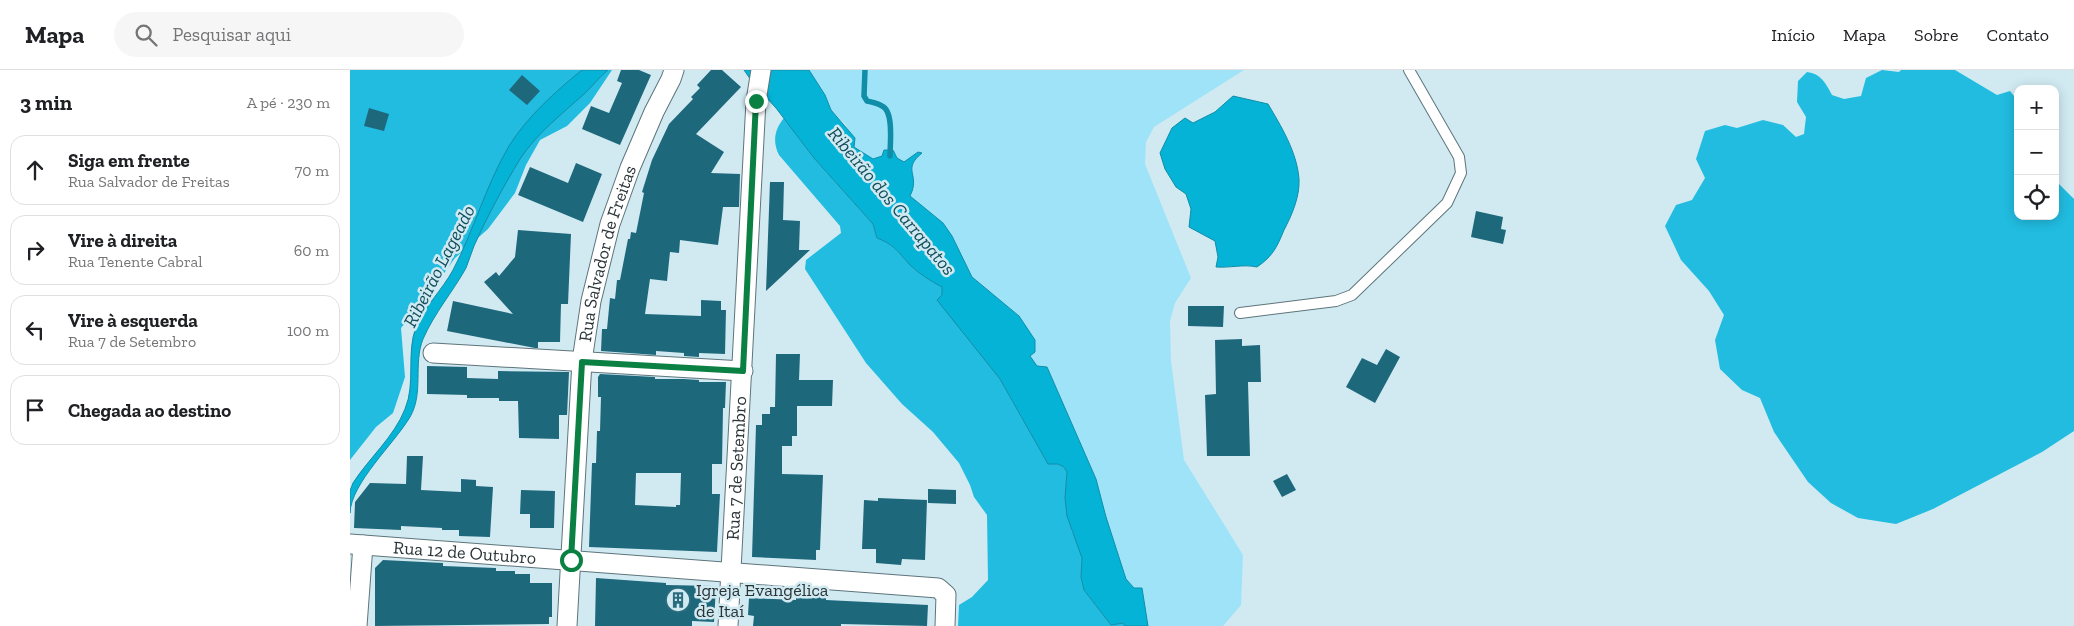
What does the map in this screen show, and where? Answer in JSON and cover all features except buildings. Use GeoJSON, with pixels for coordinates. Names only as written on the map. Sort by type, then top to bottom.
{"type":"FeatureCollection","features":[{"type":"Feature","properties":{"kind":"street","name":"Rua Salvador de Freitas"},"geometry":{"type":"LineString","coordinates":[[568,626],[582,362],[590,300],[610,224],[630,168],[674,70]]}},
{"type":"Feature","properties":{"kind":"street","name":"Rua 7 de Setembro"},"geometry":{"type":"LineString","coordinates":[[728,626],[756,101],[760,70]]}},
{"type":"Feature","properties":{"kind":"street"},"geometry":{"type":"LineString","coordinates":[[433,353],[743,371]]}},
{"type":"Feature","properties":{"kind":"street"},"geometry":{"type":"LineString","coordinates":[[356,545],[357,626]]}},
{"type":"Feature","properties":{"kind":"street","name":"Rua 12 de Outubro"},"geometry":{"type":"LineString","coordinates":[[356,545],[938,588],[946,595],[946,626]]}},
{"type":"Feature","properties":{"kind":"lane"},"geometry":{"type":"LineString","coordinates":[[1240,313],[1336,302],[1352,295],[1447,203],[1456,189],[1461,173],[1459,156],[1409,70]]}},
{"type":"Feature","properties":{"kind":"shaded area"},"geometry":{"type":"Polygon","coordinates":[[[350,70],[612,70],[590,103],[567,126],[540,140],[526,165],[515,193],[488,229],[455,258],[401,328],[405,377],[393,413],[376,427],[350,460],[350,70]]]}},
{"type":"Feature","properties":{"kind":"shaded area"},"geometry":{"type":"Polygon","coordinates":[[[809,70],[1244,70],[1154,127],[1146,142],[1145,164],[1191,278],[1175,303],[1170,321],[1171,361],[1184,460],[1243,555],[1241,605],[1223,626],[1148,626],[1142,588],[1134,588],[1126,579],[1096,479],[1047,367],[1037,366],[1030,356],[1019,316],[972,277],[952,236],[909,195],[913,183],[913,164],[921,153],[918,152],[904,162],[889,157],[873,159],[854,146],[846,125],[831,110],[825,95],[809,70]]]}},
{"type":"Feature","properties":{"kind":"shaded area"},"geometry":{"type":"Polygon","coordinates":[[[1882,70],[1899,72],[1901,70],[1955,70],[1997,95],[2010,91],[2014,96],[2014,220],[2059,220],[2059,184],[2074,199],[2074,431],[2042,452],[1933,509],[1896,524],[1858,518],[1831,503],[1808,482],[1774,432],[1760,398],[1742,390],[1720,369],[1715,340],[1724,315],[1709,291],[1681,260],[1665,226],[1676,205],[1692,200],[1705,178],[1696,159],[1705,131],[1725,125],[1737,128],[1763,120],[1783,125],[1796,137],[1804,134],[1806,117],[1797,102],[1798,81],[1807,72],[1822,79],[1832,95],[1844,99],[1861,96],[1866,78],[1882,70]]]}},
{"type":"Feature","properties":{"kind":"shaded area"},"geometry":{"type":"Polygon","coordinates":[[[784,118],[814,158],[873,224],[877,238],[892,246],[917,271],[943,287],[942,295],[938,300],[1000,379],[1048,464],[1058,464],[1064,467],[1067,472],[1065,498],[1072,531],[1082,558],[1081,577],[1084,590],[1111,625],[1123,623],[1125,626],[958,626],[959,605],[972,597],[988,580],[987,515],[974,497],[959,463],[933,432],[902,404],[866,363],[805,269],[806,260],[841,233],[840,226],[779,155],[775,140],[778,126],[784,118]]]}},
{"type":"Feature","properties":{"kind":"water"},"geometry":{"type":"Polygon","coordinates":[[[582,70],[608,70],[542,133],[520,159],[484,224],[466,268],[423,339],[419,358],[417,398],[410,417],[365,477],[352,501],[350,513],[350,491],[353,483],[388,438],[405,409],[410,389],[412,347],[416,327],[453,270],[501,161],[524,125],[552,96],[582,70]]]}},
{"type":"Feature","properties":{"kind":"water","name":"Ribeirão dos Carrapatos"},"geometry":{"type":"Polygon","coordinates":[[[744,70],[809,70],[825,95],[831,110],[855,138],[854,147],[873,159],[882,156],[884,150],[893,150],[897,158],[904,162],[918,152],[922,153],[913,164],[914,182],[910,196],[943,223],[952,236],[972,277],[1019,316],[1035,340],[1035,352],[1030,356],[1037,366],[1047,367],[1096,479],[1126,579],[1134,588],[1142,588],[1148,626],[1125,626],[1123,623],[1111,625],[1084,590],[1081,577],[1082,558],[1067,516],[1065,498],[1067,472],[1064,467],[1058,464],[1048,464],[1000,379],[937,300],[942,295],[942,287],[917,271],[892,246],[877,238],[873,224],[814,158],[744,70]]]}},
{"type":"Feature","properties":{"kind":"water"},"geometry":{"type":"Polygon","coordinates":[[[1233,96],[1268,104],[1288,140],[1298,169],[1298,192],[1293,212],[1274,251],[1257,267],[1216,267],[1218,257],[1215,241],[1189,227],[1191,209],[1186,194],[1176,187],[1165,169],[1160,153],[1172,128],[1185,118],[1193,123],[1215,112],[1233,96]]]}},
{"type":"Feature","properties":{"kind":"waterway"},"geometry":{"type":"LineString","coordinates":[[865,70],[864,96],[867,101],[882,106],[888,114],[890,121],[890,156]]}},
{"type":"Feature","properties":{"kind":"place","name":"Igreja Evangélica de Itaí"},"geometry":{"type":"Point","coordinates":[678,600]}},
{"type":"Feature","properties":{"kind":"route"},"geometry":{"type":"LineString","coordinates":[[571,560],[582,362],[743,371],[756,101]]}},
{"type":"Feature","properties":{"kind":"water label","name":"Ribeirão Lageado"},"geometry":{"type":"Point","coordinates":[439,266]}}]}
